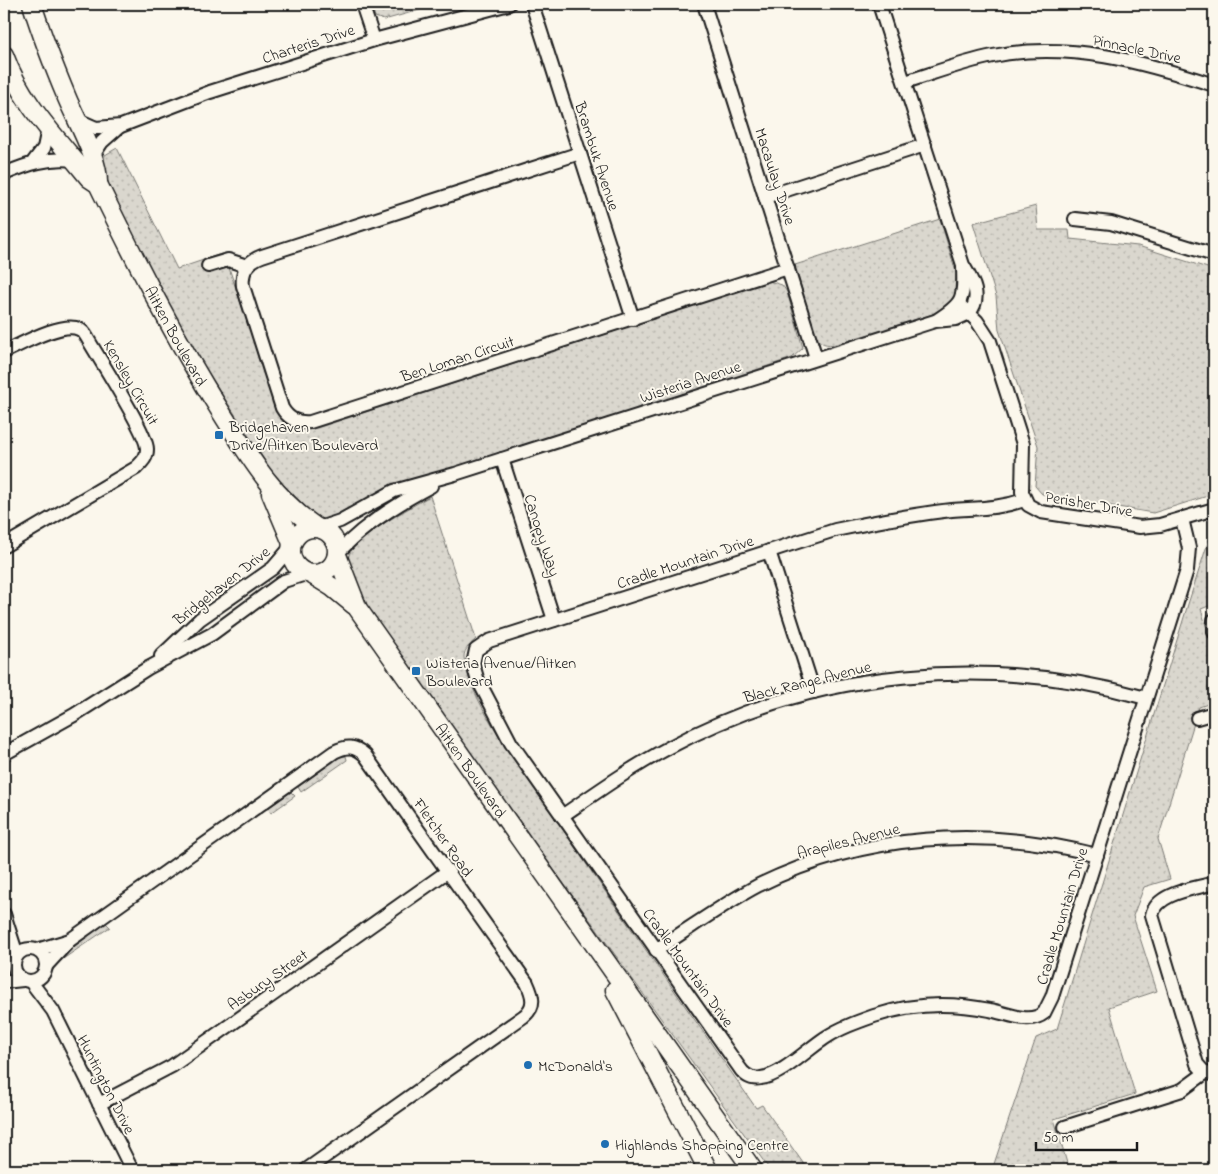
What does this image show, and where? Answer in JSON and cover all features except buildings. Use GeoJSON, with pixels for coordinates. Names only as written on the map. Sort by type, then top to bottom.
{"type":"FeatureCollection","features":[{"type":"Feature","properties":{"kind":"main road","name":"Aitken Boulevard"},"geometry":{"type":"LineString","coordinates":[[32,4],[50,58],[92,157],[98,176],[98,184],[180,345],[266,481],[292,545]]}},
{"type":"Feature","properties":{"kind":"main road","name":"Aitken Boulevard"},"geometry":{"type":"LineString","coordinates":[[4,55],[20,91],[48,129],[89,178],[98,184]]}},
{"type":"Feature","properties":{"kind":"main road","name":"Aitken Boulevard"},"geometry":{"type":"LineString","coordinates":[[266,481],[298,515],[318,528]]}},
{"type":"Feature","properties":{"kind":"main road"},"geometry":{"type":"LineString","coordinates":[[311,528],[318,528],[331,535],[335,540],[337,555],[334,562],[325,571],[310,573],[297,566],[291,554],[292,545],[299,533],[311,528]]}},
{"type":"Feature","properties":{"kind":"main road","name":"Aitken Boulevard"},"geometry":{"type":"LineString","coordinates":[[337,555],[358,609]]}},
{"type":"Feature","properties":{"kind":"main road","name":"Aitken Boulevard"},"geometry":{"type":"LineString","coordinates":[[310,573],[332,586],[358,609],[752,1168]]}},
{"type":"Feature","properties":{"kind":"main road","name":"Aitken Boulevard"},"geometry":{"type":"LineString","coordinates":[[585,932],[708,1170]]}},
{"type":"Feature","properties":{"kind":"street"},"geometry":{"type":"LineString","coordinates":[[362,4],[374,40]]}},
{"type":"Feature","properties":{"kind":"street","name":"Charteris Drive"},"geometry":{"type":"LineString","coordinates":[[120,126],[210,92],[374,40],[509,4]]}},
{"type":"Feature","properties":{"kind":"street","name":"Brambuk Avenue"},"geometry":{"type":"LineString","coordinates":[[532,4],[633,319]]}},
{"type":"Feature","properties":{"kind":"street","name":"Macaulay Drive"},"geometry":{"type":"LineString","coordinates":[[704,4],[816,358]]}},
{"type":"Feature","properties":{"kind":"street"},"geometry":{"type":"LineString","coordinates":[[879,4],[963,265],[972,281],[976,294],[969,314]]}},
{"type":"Feature","properties":{"kind":"street","name":"Pinnacle Drive"},"geometry":{"type":"LineString","coordinates":[[905,82],[994,56],[1048,51],[1107,55],[1139,62],[1214,85]]}},
{"type":"Feature","properties":{"kind":"street"},"geometry":{"type":"LineString","coordinates":[[76,119],[96,128],[120,126]]}},
{"type":"Feature","properties":{"kind":"street"},"geometry":{"type":"LineString","coordinates":[[92,157],[108,136],[120,126]]}},
{"type":"Feature","properties":{"kind":"street"},"geometry":{"type":"LineString","coordinates":[[34,161],[44,148],[48,129]]}},
{"type":"Feature","properties":{"kind":"street"},"geometry":{"type":"LineString","coordinates":[[765,197],[925,145]]}},
{"type":"Feature","properties":{"kind":"street"},"geometry":{"type":"LineString","coordinates":[[208,266],[228,260],[246,266],[250,261],[262,256],[580,153]]}},
{"type":"Feature","properties":{"kind":"street"},"geometry":{"type":"LineString","coordinates":[[4,174],[34,161],[58,158],[74,160]]}},
{"type":"Feature","properties":{"kind":"street"},"geometry":{"type":"LineString","coordinates":[[1076,219],[1110,223],[1214,255]]}},
{"type":"Feature","properties":{"kind":"street"},"geometry":{"type":"LineString","coordinates":[[959,304],[964,291],[963,265]]}},
{"type":"Feature","properties":{"kind":"street","name":"Ben Loman Circuit"},"geometry":{"type":"LineString","coordinates":[[246,266],[243,273],[243,286],[282,408],[288,417],[298,422],[310,422],[788,268]]}},
{"type":"Feature","properties":{"kind":"street","name":"Perisher Drive"},"geometry":{"type":"LineString","coordinates":[[959,304],[985,331],[990,341],[1021,436],[1024,454],[1022,480],[1024,500],[1033,509],[1041,512],[1128,526],[1151,527],[1214,509]]}},
{"type":"Feature","properties":{"kind":"street","name":"Wisteria Avenue"},"geometry":{"type":"LineString","coordinates":[[935,321],[959,304]]}},
{"type":"Feature","properties":{"kind":"street","name":"Wisteria Avenue"},"geometry":{"type":"LineString","coordinates":[[318,528],[340,521],[394,491],[502,460],[935,321],[956,319],[969,314]]}},
{"type":"Feature","properties":{"kind":"street","name":"Kensley Circuit"},"geometry":{"type":"LineString","coordinates":[[4,352],[54,331],[72,327],[80,329],[89,341],[141,430],[147,447],[143,461],[136,468],[4,546]]}},
{"type":"Feature","properties":{"kind":"street","name":"Canopy Way"},"geometry":{"type":"LineString","coordinates":[[502,460],[554,620]]}},
{"type":"Feature","properties":{"kind":"street","name":"Wisteria Avenue"},"geometry":{"type":"LineString","coordinates":[[337,555],[352,538],[377,519],[417,494],[456,474]]}},
{"type":"Feature","properties":{"kind":"street","name":"Cradle Mountain Drive"},"geometry":{"type":"LineString","coordinates":[[1024,500],[996,508],[953,510],[886,519],[835,530],[484,643],[476,650],[473,664],[480,685],[502,729],[656,950],[744,1073],[750,1077],[763,1078],[840,1030],[857,1022],[899,1009],[950,1004],[991,1010],[1030,1019],[1040,1016],[1048,1008],[1187,570],[1189,548],[1182,519]]}},
{"type":"Feature","properties":{"kind":"street","name":"Bridgehaven Drive"},"geometry":{"type":"LineString","coordinates":[[148,668],[200,620],[273,568],[292,545]]}},
{"type":"Feature","properties":{"kind":"street"},"geometry":{"type":"LineString","coordinates":[[769,551],[814,692]]}},
{"type":"Feature","properties":{"kind":"street","name":"Bridgehaven Drive"},"geometry":{"type":"LineString","coordinates":[[4,754],[74,716],[148,668],[212,634],[284,582],[310,573]]}},
{"type":"Feature","properties":{"kind":"street"},"geometry":{"type":"LineString","coordinates":[[1214,620],[1214,632]]}},
{"type":"Feature","properties":{"kind":"street","name":"Black Range Avenue"},"geometry":{"type":"LineString","coordinates":[[562,816],[617,778],[670,746],[737,716],[814,692],[884,678],[985,673],[1095,685],[1146,698]]}},
{"type":"Feature","properties":{"kind":"street"},"geometry":{"type":"LineString","coordinates":[[1197,718],[1214,713]]}},
{"type":"Feature","properties":{"kind":"street","name":"Fletcher Road"},"geometry":{"type":"LineString","coordinates":[[45,970],[70,940],[342,748],[354,748],[365,755],[527,983],[531,992],[532,1005],[524,1016],[306,1170]]}},
{"type":"Feature","properties":{"kind":"street","name":"Arapiles Avenue"},"geometry":{"type":"LineString","coordinates":[[656,950],[702,919],[759,886],[821,860],[872,847],[928,839],[999,838],[1057,845],[1097,855]]}},
{"type":"Feature","properties":{"kind":"street","name":"Asbury Street"},"geometry":{"type":"LineString","coordinates":[[99,1104],[172,1066],[448,871]]}},
{"type":"Feature","properties":{"kind":"street"},"geometry":{"type":"LineString","coordinates":[[1065,1127],[1182,1090],[1210,1073],[1197,1064],[1152,915],[1153,909],[1162,900],[1214,883]]}},
{"type":"Feature","properties":{"kind":"street"},"geometry":{"type":"LineString","coordinates":[[4,982],[27,981],[45,970],[44,957],[35,950],[6,918]]}},
{"type":"Feature","properties":{"kind":"street"},"geometry":{"type":"LineString","coordinates":[[6,918],[11,965],[16,975],[27,981]]}},
{"type":"Feature","properties":{"kind":"street","name":"Fletcher Road"},"geometry":{"type":"LineString","coordinates":[[35,950],[70,940]]}},
{"type":"Feature","properties":{"kind":"street"},"geometry":{"type":"LineString","coordinates":[[11,965],[24,950],[35,950]]}},
{"type":"Feature","properties":{"kind":"street","name":"Huntington Drive"},"geometry":{"type":"LineString","coordinates":[[45,970],[53,1012]]}},
{"type":"Feature","properties":{"kind":"street","name":"Huntington Drive"},"geometry":{"type":"LineString","coordinates":[[27,981],[53,1012],[132,1170]]}},
{"type":"Feature","properties":{"kind":"shaded area"},"geometry":{"type":"Polygon","coordinates":[[[371,4],[441,4],[384,20],[375,17],[371,4]]]}},
{"type":"Feature","properties":{"kind":"shaded area"},"geometry":{"type":"Polygon","coordinates":[[[117,148],[177,269],[224,253],[277,411],[285,423],[294,429],[306,430],[320,427],[769,281],[782,285],[787,292],[803,348],[792,358],[424,479],[326,520],[318,519],[274,475],[175,321],[107,181],[103,164],[105,155],[117,148]]]}},
{"type":"Feature","properties":{"kind":"shaded area"},"geometry":{"type":"Polygon","coordinates":[[[1036,206],[1038,230],[1069,230],[1070,239],[1138,246],[1214,270],[1214,494],[1153,513],[1042,494],[1035,486],[1038,446],[999,330],[996,296],[973,223],[1036,206]]]}},
{"type":"Feature","properties":{"kind":"shaded area"},"geometry":{"type":"Polygon","coordinates":[[[940,219],[959,282],[955,299],[942,311],[837,344],[830,345],[820,342],[814,333],[795,265],[940,219]]]}},
{"type":"Feature","properties":{"kind":"shaded area"},"geometry":{"type":"Polygon","coordinates":[[[430,496],[476,639],[466,649],[464,657],[468,674],[484,711],[568,838],[756,1108],[762,1105],[808,1170],[770,1170],[364,606],[348,568],[349,555],[353,548],[372,531],[430,496]]]}},
{"type":"Feature","properties":{"kind":"shaded area"},"geometry":{"type":"Polygon","coordinates":[[[1214,531],[1214,604],[1201,609],[1214,652],[1214,702],[1199,707],[1158,839],[1170,879],[1144,887],[1133,916],[1157,991],[1109,1007],[1135,1094],[1054,1119],[1069,1170],[992,1170],[1036,1038],[1057,1029],[1189,601],[1210,536],[1214,531]]]}},
{"type":"Feature","properties":{"kind":"shaded area"},"geometry":{"type":"Polygon","coordinates":[[[346,756],[347,760],[301,792],[298,787],[340,757],[346,756]]]}},
{"type":"Feature","properties":{"kind":"shaded area"},"geometry":{"type":"Polygon","coordinates":[[[291,792],[295,796],[271,813],[268,808],[291,792]]]}},
{"type":"Feature","properties":{"kind":"shaded area"},"geometry":{"type":"Polygon","coordinates":[[[106,923],[110,927],[60,961],[59,958],[106,923]]]}},
{"type":"Feature","properties":{"kind":"place","name":"Bridgehaven Drive/Aitken Boulevard"},"geometry":{"type":"Point","coordinates":[219,435]}},
{"type":"Feature","properties":{"kind":"place","name":"Wisteria Avenue/Aitken Boulevard"},"geometry":{"type":"Point","coordinates":[416,671]}},
{"type":"Feature","properties":{"kind":"place","name":"McDonald's"},"geometry":{"type":"Point","coordinates":[528,1065]}},
{"type":"Feature","properties":{"kind":"place","name":"Highlands Shopping Centre"},"geometry":{"type":"Point","coordinates":[605,1144]}}]}
